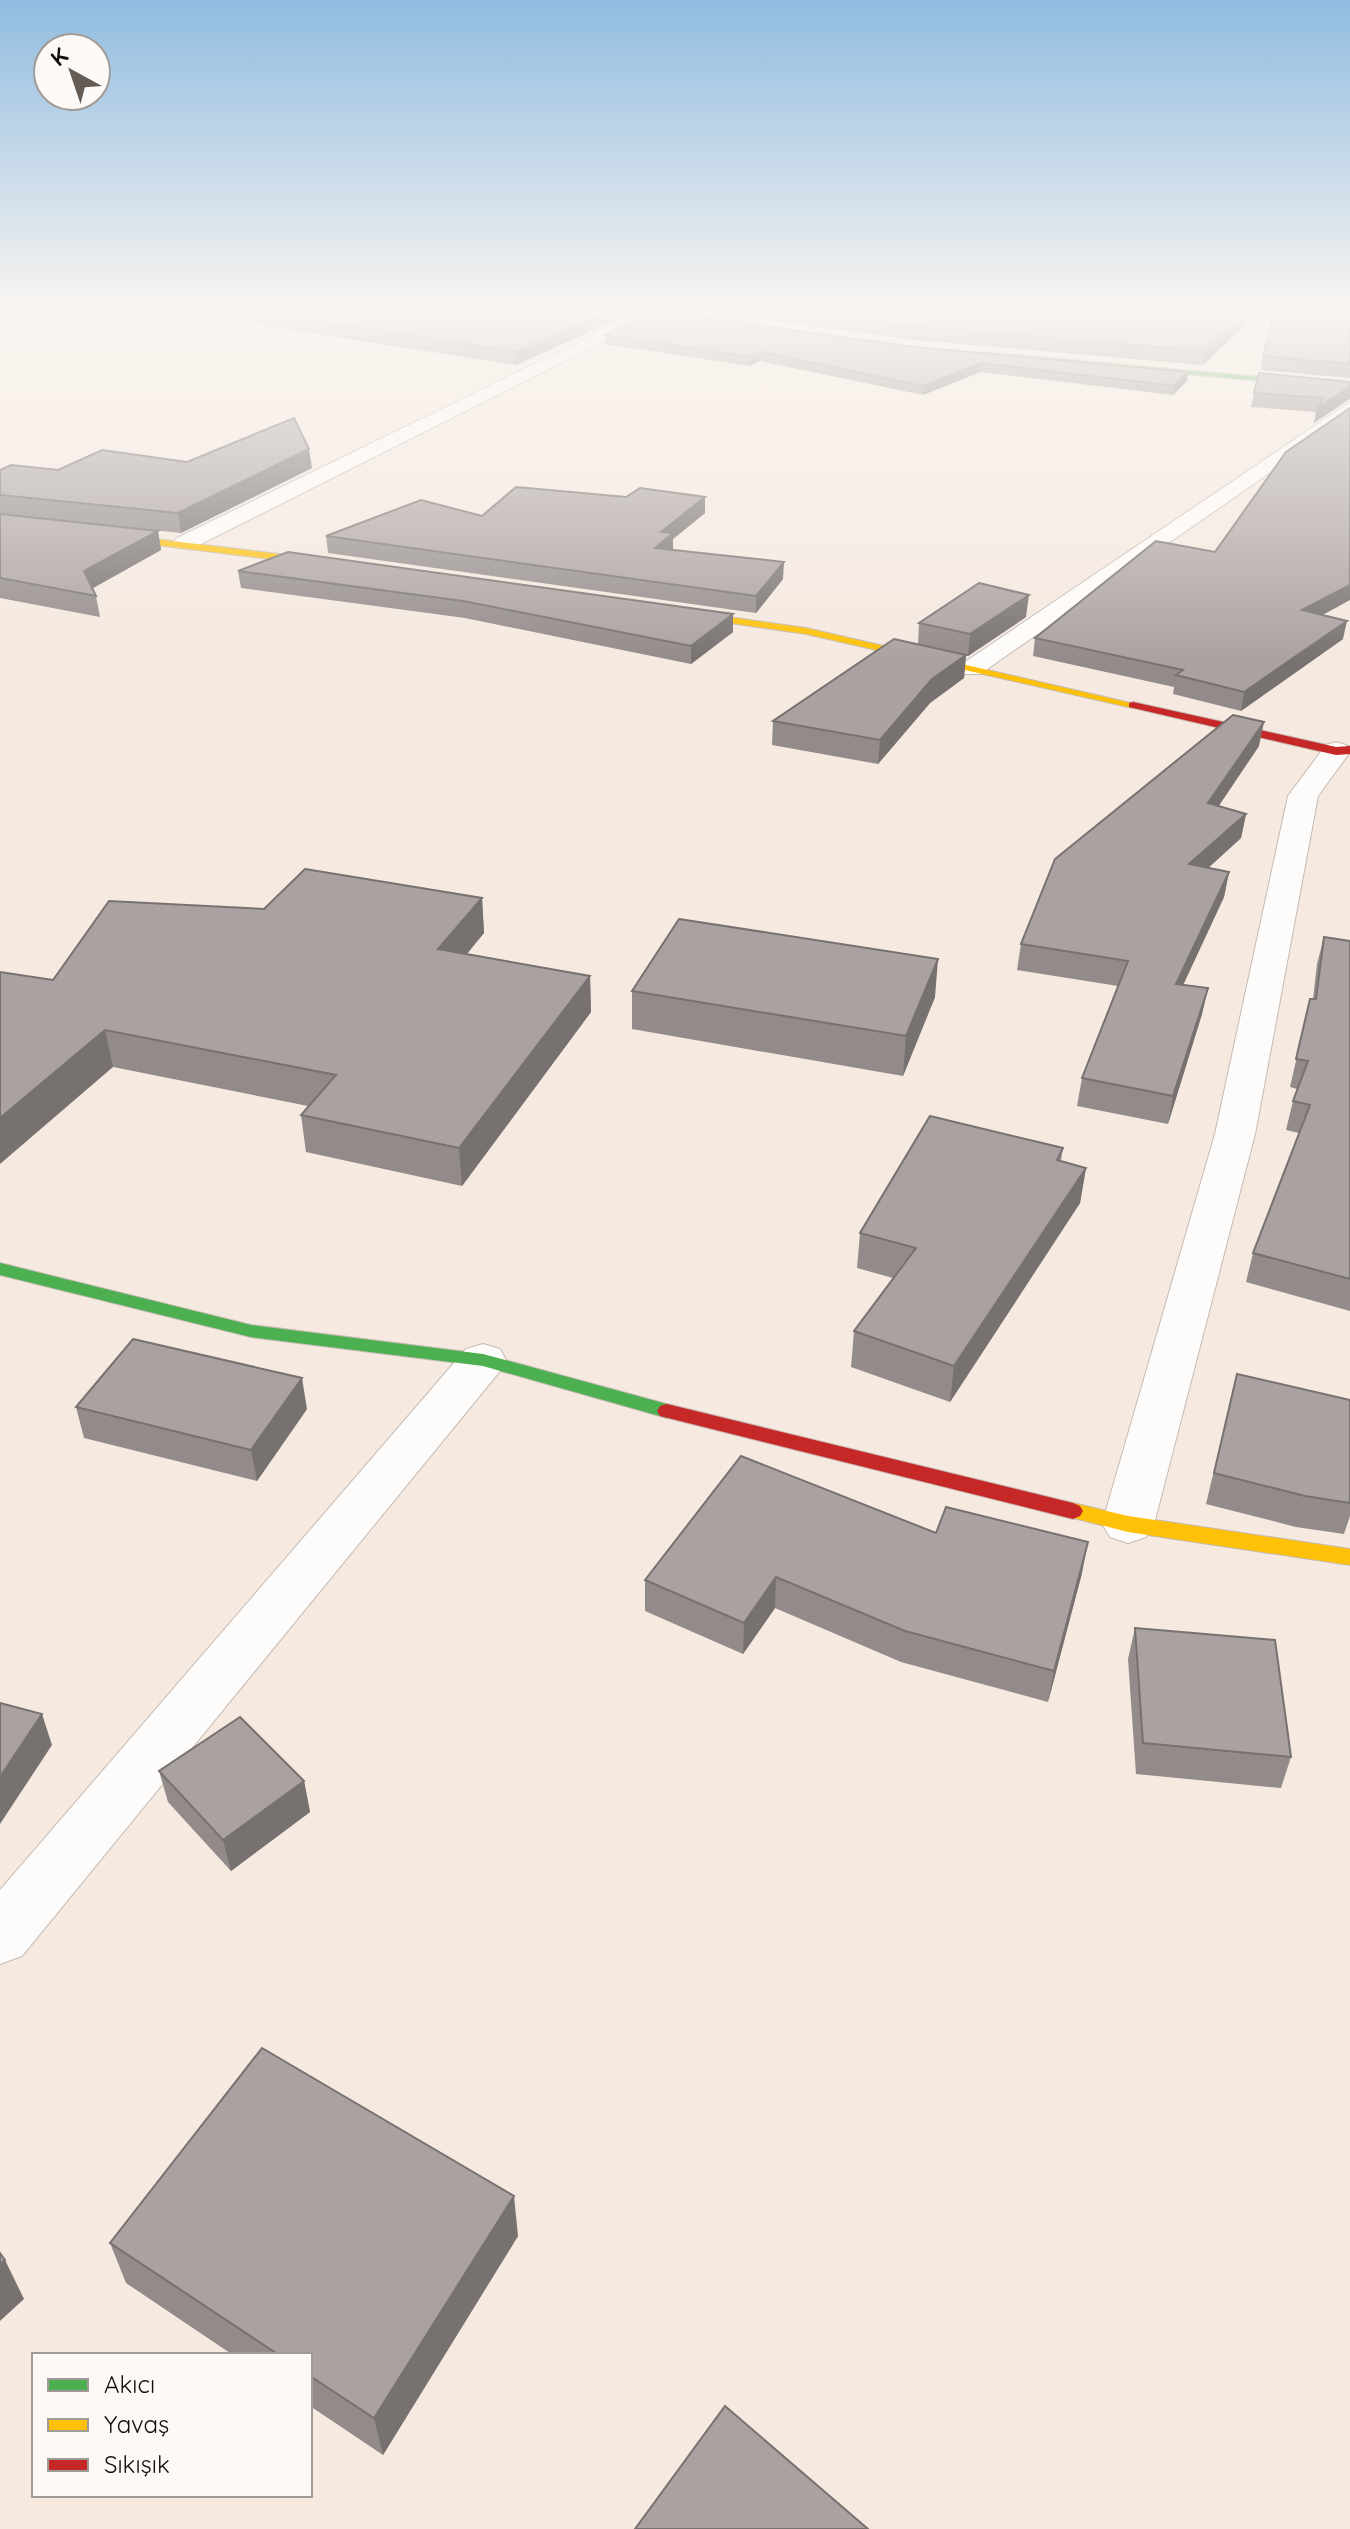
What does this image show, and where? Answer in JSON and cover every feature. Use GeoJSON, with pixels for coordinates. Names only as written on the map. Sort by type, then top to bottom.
{"type":"FeatureCollection","features":[{"type":"Feature","properties":{"kind":"street"},"geometry":{"type":"LineString","coordinates":[[185,543],[421,427]]}},
{"type":"Feature","properties":{"kind":"street"},"geometry":{"type":"LineString","coordinates":[[970,668],[1322,427]]}},
{"type":"Feature","properties":{"kind":"street"},"geometry":{"type":"LineString","coordinates":[[0,523],[185,543],[355,567]]}},
{"type":"Feature","properties":{"kind":"street"},"geometry":{"type":"LineString","coordinates":[[650,609],[806,631],[1343,750],[1303,796],[1235,1134],[1128,1524]]}},
{"type":"Feature","properties":{"kind":"street"},"geometry":{"type":"LineString","coordinates":[[0,1269],[251,1331],[483,1360],[650,1407],[1128,1524],[1350,1557]]}},
{"type":"Feature","properties":{"kind":"street"},"geometry":{"type":"LineString","coordinates":[[0,1936],[483,1360]]}},
{"type":"Feature","properties":{"kind":"building"},"geometry":{"type":"Polygon","coordinates":[[[272,427],[298,427],[309,449],[178,513],[0,495],[0,470],[11,465],[58,470],[102,450],[187,462],[272,427]]]}},
{"type":"Feature","properties":{"kind":"building"},"geometry":{"type":"Polygon","coordinates":[[[1322,427],[1350,427],[1350,585],[1302,610],[1347,621],[1244,692],[1176,675],[1183,670],[1035,638],[1156,541],[1215,552],[1286,452],[1322,427]]]}},
{"type":"Feature","properties":{"kind":"building"},"geometry":{"type":"Polygon","coordinates":[[[516,487],[626,497],[640,488],[705,497],[661,532],[673,533],[655,548],[784,562],[756,596],[326,536],[421,500],[482,516],[516,487]]]}},
{"type":"Feature","properties":{"kind":"building"},"geometry":{"type":"Polygon","coordinates":[[[0,514],[158,531],[84,571],[96,596],[0,578],[0,514]]]}},
{"type":"Feature","properties":{"kind":"building"},"geometry":{"type":"Polygon","coordinates":[[[288,552],[733,614],[691,646],[463,601],[238,571],[288,552]]]}},
{"type":"Feature","properties":{"kind":"building"},"geometry":{"type":"Polygon","coordinates":[[[979,583],[1029,595],[970,634],[919,623],[979,583]]]}},
{"type":"Feature","properties":{"kind":"building"},"geometry":{"type":"Polygon","coordinates":[[[894,639],[966,655],[932,679],[880,740],[773,721],[894,639]]]}},
{"type":"Feature","properties":{"kind":"building"},"geometry":{"type":"Polygon","coordinates":[[[1233,715],[1264,722],[1208,803],[1246,814],[1189,864],[1229,872],[1176,984],[1208,988],[1173,1096],[1082,1078],[1128,961],[1021,944],[1055,859],[1233,715]]]}},
{"type":"Feature","properties":{"kind":"building"},"geometry":{"type":"Polygon","coordinates":[[[305,869],[482,898],[438,949],[590,976],[459,1148],[301,1115],[336,1075],[105,1030],[0,1118],[0,972],[53,980],[109,901],[264,909],[305,869]]]}},
{"type":"Feature","properties":{"kind":"building"},"geometry":{"type":"Polygon","coordinates":[[[679,919],[938,959],[906,1036],[632,991],[679,919]]]}},
{"type":"Feature","properties":{"kind":"building"},"geometry":{"type":"Polygon","coordinates":[[[1324,937],[1350,941],[1350,1279],[1253,1253],[1310,1105],[1293,1101],[1308,1061],[1296,1059],[1310,999],[1316,999],[1324,937]]]}},
{"type":"Feature","properties":{"kind":"building"},"geometry":{"type":"Polygon","coordinates":[[[930,1116],[1063,1148],[1057,1160],[1086,1168],[954,1366],[854,1331],[916,1248],[860,1233],[930,1116]]]}},
{"type":"Feature","properties":{"kind":"building"},"geometry":{"type":"Polygon","coordinates":[[[133,1339],[302,1378],[251,1450],[76,1407],[133,1339]]]}},
{"type":"Feature","properties":{"kind":"building"},"geometry":{"type":"Polygon","coordinates":[[[1237,1374],[1350,1400],[1350,1503],[1305,1496],[1214,1473],[1237,1374]]]}},
{"type":"Feature","properties":{"kind":"building"},"geometry":{"type":"Polygon","coordinates":[[[741,1456],[936,1533],[946,1507],[1088,1542],[1054,1671],[905,1631],[776,1577],[744,1623],[645,1580],[741,1456]]]}},
{"type":"Feature","properties":{"kind":"building"},"geometry":{"type":"Polygon","coordinates":[[[1135,1628],[1275,1640],[1291,1757],[1143,1743],[1135,1628]]]}},
{"type":"Feature","properties":{"kind":"building"},"geometry":{"type":"Polygon","coordinates":[[[0,1703],[42,1714],[0,1777],[0,1703]]]}},
{"type":"Feature","properties":{"kind":"building"},"geometry":{"type":"Polygon","coordinates":[[[240,1717],[304,1781],[223,1840],[159,1771],[240,1717]]]}},
{"type":"Feature","properties":{"kind":"building"},"geometry":{"type":"Polygon","coordinates":[[[262,2048],[514,2196],[374,2418],[312,2377],[312,2353],[276,2353],[110,2243],[262,2048]]]}},
{"type":"Feature","properties":{"kind":"building"},"geometry":{"type":"Polygon","coordinates":[[[725,2406],[868,2529],[635,2529],[725,2406]]]}},
{"type":"Feature","properties":{"kind":"traffic: fast"},"geometry":{"type":"LineString","coordinates":[[0,1269],[251,1331],[483,1360],[667,1411]]}},
{"type":"Feature","properties":{"kind":"traffic: slow"},"geometry":{"type":"LineString","coordinates":[[0,523],[335,564]]}},
{"type":"Feature","properties":{"kind":"traffic: slow"},"geometry":{"type":"LineString","coordinates":[[672,612],[806,631],[1133,705]]}},
{"type":"Feature","properties":{"kind":"traffic: slow"},"geometry":{"type":"LineString","coordinates":[[1073,1511],[1128,1524],[1350,1557]]}},
{"type":"Feature","properties":{"kind":"traffic: jam"},"geometry":{"type":"LineString","coordinates":[[1133,705],[1336,751],[1350,750]]}},
{"type":"Feature","properties":{"kind":"traffic: jam"},"geometry":{"type":"LineString","coordinates":[[667,1411],[1073,1511]]}}]}
